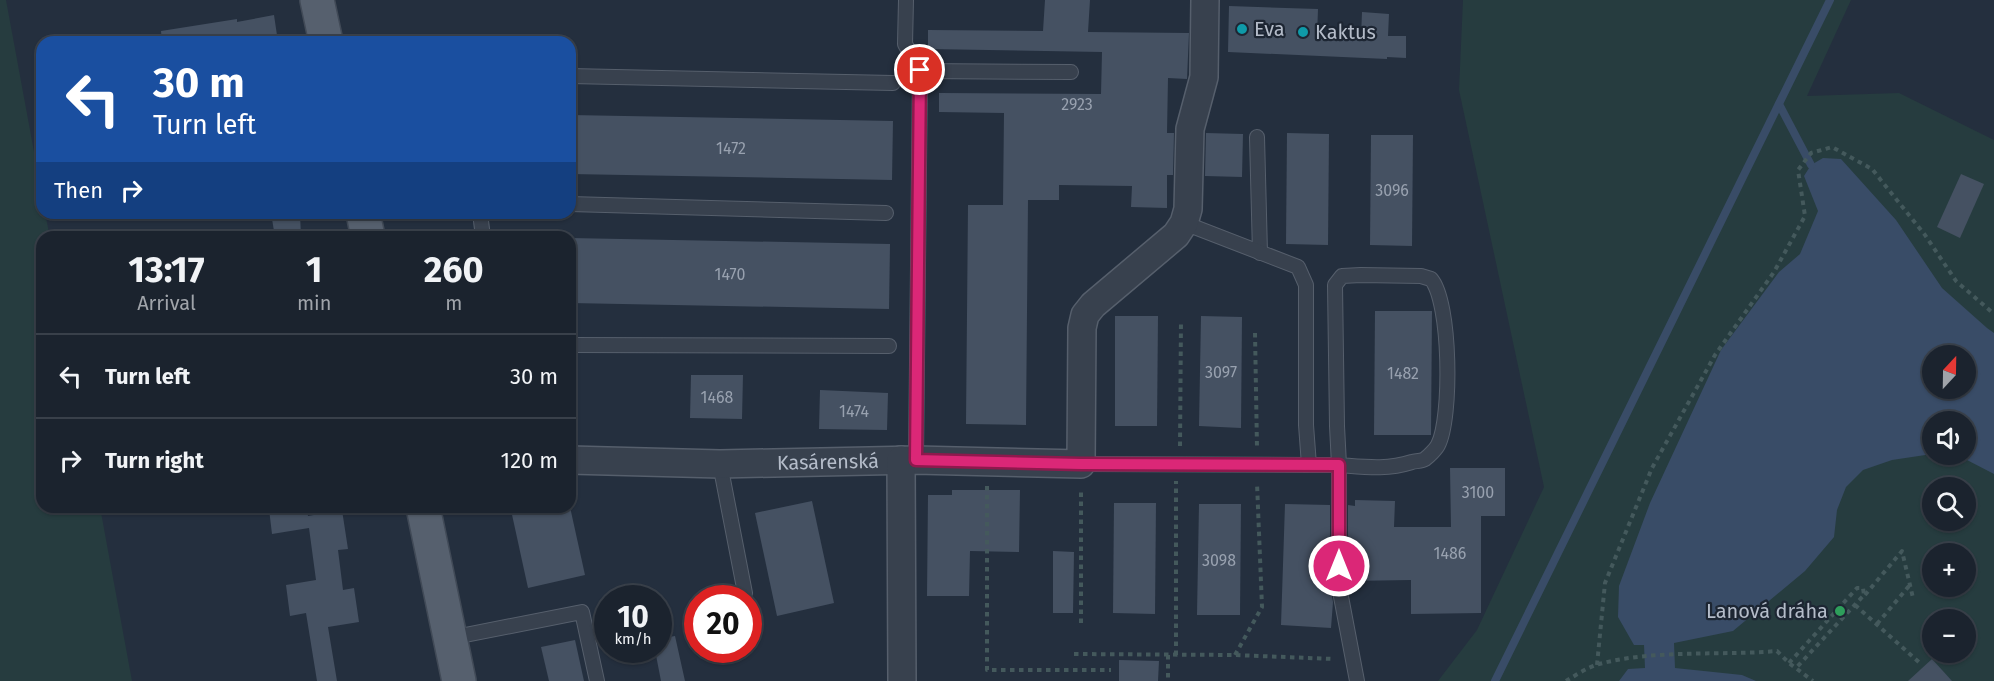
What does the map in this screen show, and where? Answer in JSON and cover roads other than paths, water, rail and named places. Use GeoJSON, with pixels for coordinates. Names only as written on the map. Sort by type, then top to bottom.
{"type":"FeatureCollection","features":[{"type":"Feature","properties":{"kind":"main road"},"geometry":{"type":"LineString","coordinates":[[317,0],[325,36]]}},
{"type":"Feature","properties":{"kind":"main road"},"geometry":{"type":"LineString","coordinates":[[424,513],[459,681]]}},
{"type":"Feature","properties":{"kind":"street"},"geometry":{"type":"LineString","coordinates":[[908,460],[1081,464],[1082,328],[1085,315],[1093,305],[1176,235],[1184,223],[1188,209],[1190,129],[1204,77],[1205,0]]}},
{"type":"Feature","properties":{"kind":"street","name":"Kasárenská"},"geometry":{"type":"LineString","coordinates":[[576,460],[720,464],[908,460],[902,681]]}},
{"type":"Feature","properties":{"kind":"lane"},"geometry":{"type":"LineString","coordinates":[[906,0],[905,44],[920,70],[908,460]]}},
{"type":"Feature","properties":{"kind":"lane"},"geometry":{"type":"LineString","coordinates":[[920,70],[1071,72]]}},
{"type":"Feature","properties":{"kind":"lane"},"geometry":{"type":"LineString","coordinates":[[576,76],[893,83]]}},
{"type":"Feature","properties":{"kind":"lane"},"geometry":{"type":"LineString","coordinates":[[1257,137],[1260,253]]}},
{"type":"Feature","properties":{"kind":"lane"},"geometry":{"type":"LineString","coordinates":[[576,204],[886,213]]}},
{"type":"Feature","properties":{"kind":"lane"},"geometry":{"type":"LineString","coordinates":[[1184,223],[1298,267],[1306,285],[1306,425],[1309,465]]}},
{"type":"Feature","properties":{"kind":"lane"},"geometry":{"type":"LineString","coordinates":[[1081,464],[1339,465],[1392,468],[1425,459],[1438,446],[1444,422],[1448,346],[1438,291],[1431,279],[1421,276],[1342,276],[1335,285],[1336,426],[1339,465],[1339,586],[1357,681]]}},
{"type":"Feature","properties":{"kind":"lane"},"geometry":{"type":"LineString","coordinates":[[576,345],[889,346]]}},
{"type":"Feature","properties":{"kind":"lane"},"geometry":{"type":"LineString","coordinates":[[720,464],[743,585]]}},
{"type":"Feature","properties":{"kind":"lane"},"geometry":{"type":"LineString","coordinates":[[450,639],[582,612],[597,681]]}},
{"type":"Feature","properties":{"kind":"water"},"geometry":{"type":"Polygon","coordinates":[[[1823,158],[1841,159],[1896,220],[1942,288],[1994,333],[1994,474],[1976,465],[1976,411],[1922,411],[1922,456],[1892,460],[1863,470],[1846,487],[1837,510],[1834,537],[1805,571],[1733,631],[1674,643],[1675,668],[1742,675],[1756,681],[1619,681],[1628,669],[1645,668],[1644,645],[1634,645],[1618,617],[1619,586],[1650,503],[1721,350],[1779,272],[1800,254],[1818,211],[1804,176],[1811,165],[1823,158]]]}},
{"type":"Feature","properties":{"kind":"waterway"},"geometry":{"type":"LineString","coordinates":[[1495,681],[1830,0]]}},
{"type":"Feature","properties":{"kind":"waterway"},"geometry":{"type":"LineString","coordinates":[[1779,104],[1811,165]]}},
{"type":"Feature","properties":{"kind":"place","name":"Eva"},"geometry":{"type":"Point","coordinates":[1242,29]}},
{"type":"Feature","properties":{"kind":"place","name":"Kaktus"},"geometry":{"type":"Point","coordinates":[1303,32]}},
{"type":"Feature","properties":{"kind":"place","name":"Lanová dráha"},"geometry":{"type":"Point","coordinates":[1840,611]}}]}
